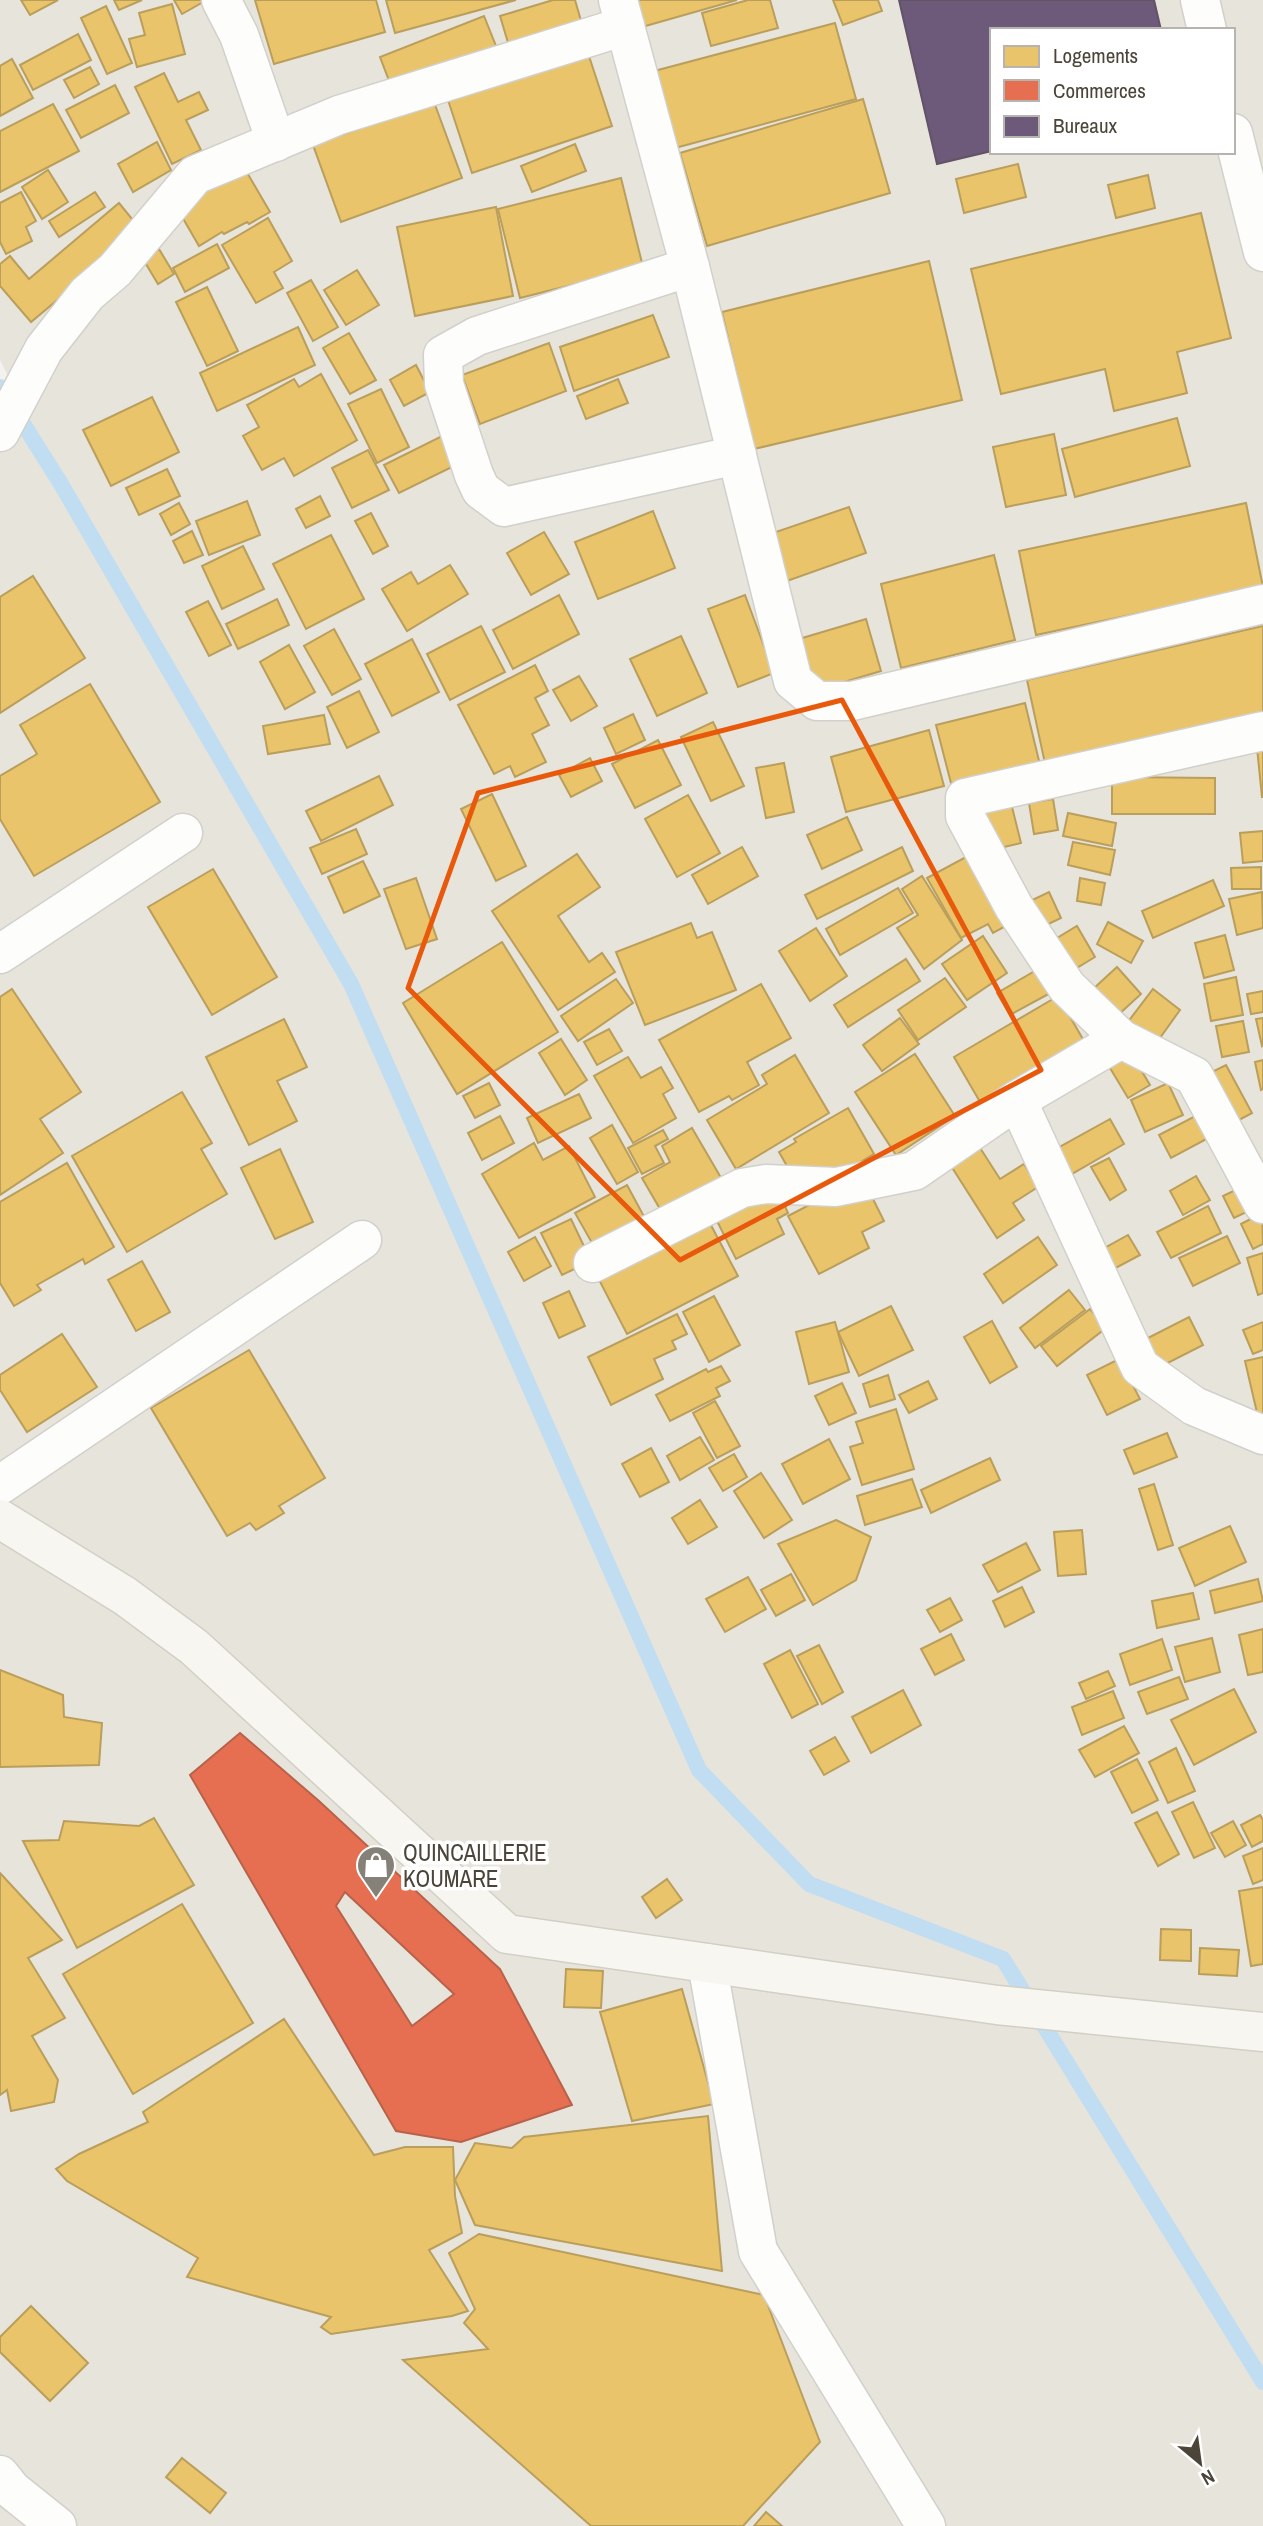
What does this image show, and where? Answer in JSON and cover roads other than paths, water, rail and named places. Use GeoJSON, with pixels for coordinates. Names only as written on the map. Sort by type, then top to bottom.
{"type":"FeatureCollection","features":[{"type":"Feature","properties":{"kind":"street"},"geometry":{"type":"LineString","coordinates":[[221,0],[239,35],[276,142]]}},
{"type":"Feature","properties":{"kind":"street"},"geometry":{"type":"LineString","coordinates":[[1200,0],[1207,28]]}},
{"type":"Feature","properties":{"kind":"street"},"geometry":{"type":"LineString","coordinates":[[0,432],[44,349],[87,294],[116,270],[195,175],[339,114],[621,13],[690,267],[793,681],[817,701],[852,701],[1263,604]]}},
{"type":"Feature","properties":{"kind":"street"},"geometry":{"type":"LineString","coordinates":[[1235,141],[1263,252]]}},
{"type":"Feature","properties":{"kind":"street"},"geometry":{"type":"LineString","coordinates":[[690,267],[477,336],[443,355],[444,384],[481,490],[505,507],[737,455]]}},
{"type":"Feature","properties":{"kind":"street"},"geometry":{"type":"LineString","coordinates":[[1263,731],[965,798],[965,816],[1022,919],[1067,986],[1121,1039],[1194,1076],[1263,1204]]}},
{"type":"Feature","properties":{"kind":"street"},"geometry":{"type":"LineString","coordinates":[[0,954],[184,833]]}},
{"type":"Feature","properties":{"kind":"street"},"geometry":{"type":"LineString","coordinates":[[593,1263],[742,1188],[766,1184],[835,1187],[914,1171],[1017,1100],[1121,1039]]}},
{"type":"Feature","properties":{"kind":"street"},"geometry":{"type":"LineString","coordinates":[[1017,1100],[1140,1367],[1194,1406],[1263,1435]]}},
{"type":"Feature","properties":{"kind":"street"},"geometry":{"type":"LineString","coordinates":[[0,1485],[362,1240]]}},
{"type":"Feature","properties":{"kind":"street"},"geometry":{"type":"LineString","coordinates":[[0,1519],[125,1596],[194,1647],[507,1934],[996,2006],[1263,2032]]}},
{"type":"Feature","properties":{"kind":"street"},"geometry":{"type":"LineString","coordinates":[[707,1963],[758,2251],[926,2526]]}},
{"type":"Feature","properties":{"kind":"street"},"geometry":{"type":"LineString","coordinates":[[0,2475],[12,2490],[57,2526]]}},
{"type":"Feature","properties":{"kind":"waterway"},"geometry":{"type":"LineString","coordinates":[[0,387],[61,484],[351,984],[699,1770],[809,1884],[1003,1959],[1263,2382]]}},
{"type":"Feature","properties":{"kind":"place","name":"QUINCAILLERIE KOUMARE"},"geometry":{"type":"Point","coordinates":[376,1899]}}]}
